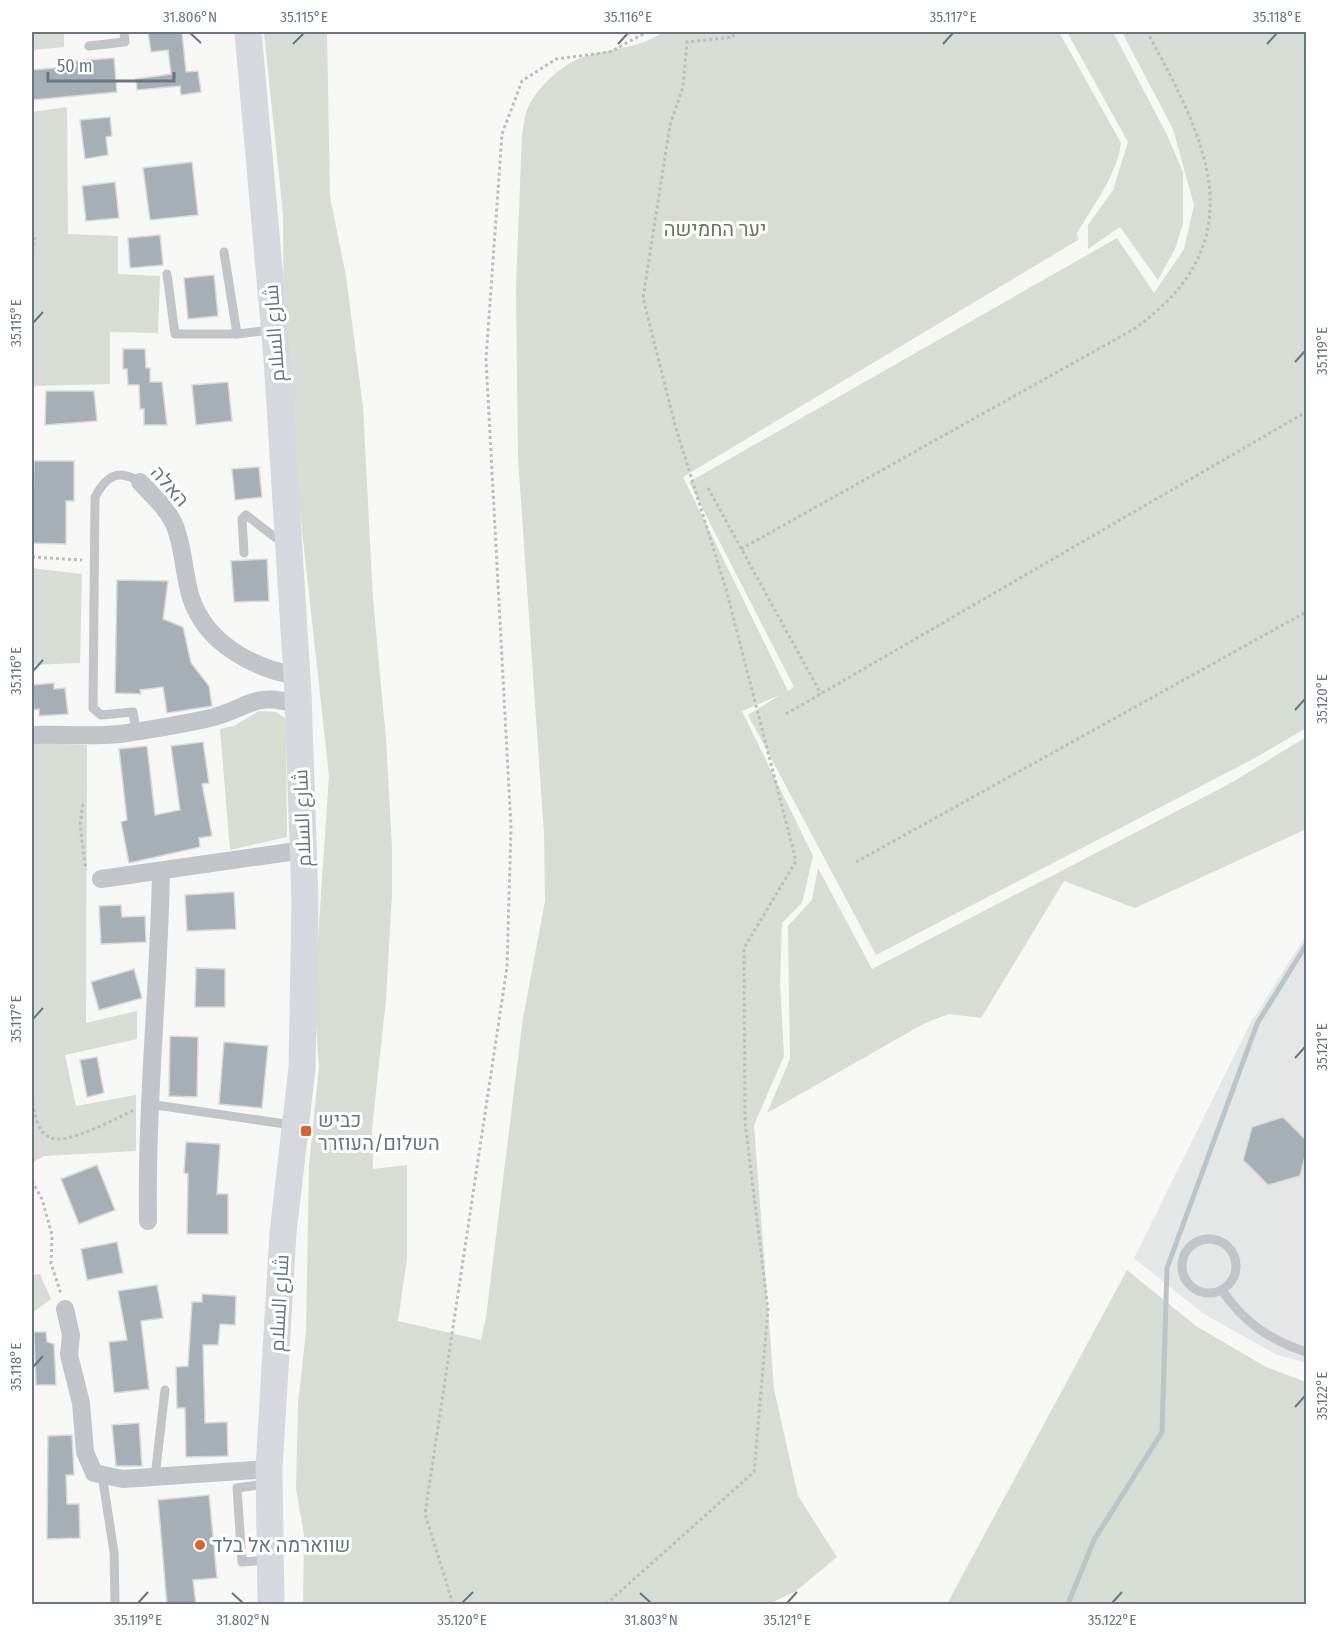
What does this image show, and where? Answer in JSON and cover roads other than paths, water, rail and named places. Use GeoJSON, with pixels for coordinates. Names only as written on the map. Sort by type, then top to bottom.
{"type":"FeatureCollection","features":[{"type":"Feature","properties":{"kind":"main road","name":"شارع السلام"},"geometry":{"type":"LineString","coordinates":[[248,32],[274,330],[299,705],[303,850],[305,1004],[296,1125],[283,1233],[269,1476],[268,1560],[271,1605]]}},
{"type":"Feature","properties":{"kind":"street","name":"האלה"},"geometry":{"type":"LineString","coordinates":[[140,482],[163,507],[176,528],[190,596],[198,615],[208,630],[224,646],[259,665],[297,676]]}},
{"type":"Feature","properties":{"kind":"street"},"geometry":{"type":"LineString","coordinates":[[32,735],[117,734],[136,731],[209,719],[241,708],[253,700],[266,698],[299,705]]}},
{"type":"Feature","properties":{"kind":"street"},"geometry":{"type":"LineString","coordinates":[[101,879],[303,850]]}},
{"type":"Feature","properties":{"kind":"street"},"geometry":{"type":"LineString","coordinates":[[148,1221],[149,1104],[158,988],[161,871]]}},
{"type":"Feature","properties":{"kind":"street"},"geometry":{"type":"LineString","coordinates":[[65,1309],[71,1335],[69,1355],[81,1403],[85,1452],[94,1473],[123,1479],[269,1476]]}},
{"type":"Feature","properties":{"kind":"lane"},"geometry":{"type":"LineString","coordinates":[[89,46],[125,42],[124,32]]}},
{"type":"Feature","properties":{"kind":"lane"},"geometry":{"type":"LineString","coordinates":[[224,252],[237,334]]}},
{"type":"Feature","properties":{"kind":"lane"},"geometry":{"type":"LineString","coordinates":[[166,274],[175,333],[237,334],[274,330]]}},
{"type":"Feature","properties":{"kind":"lane","name":"האלה"},"geometry":{"type":"LineString","coordinates":[[136,731],[134,712],[101,715],[93,708],[95,497],[103,482],[117,474],[130,476],[140,482]]}},
{"type":"Feature","properties":{"kind":"lane"},"geometry":{"type":"LineString","coordinates":[[244,553],[242,519],[246,515],[276,538],[288,540]]}},
{"type":"Feature","properties":{"kind":"lane"},"geometry":{"type":"LineString","coordinates":[[149,1104],[296,1125]]}},
{"type":"Feature","properties":{"kind":"lane"},"geometry":{"type":"LineString","coordinates":[[1216,1240],[1228,1246],[1233,1253],[1236,1273],[1222,1290],[1202,1292],[1194,1289],[1185,1279],[1183,1258],[1186,1251],[1196,1242],[1216,1240]]}},
{"type":"Feature","properties":{"kind":"lane"},"geometry":{"type":"LineString","coordinates":[[1222,1290],[1237,1311],[1256,1328],[1279,1342],[1306,1352]]}},
{"type":"Feature","properties":{"kind":"lane"},"geometry":{"type":"LineString","coordinates":[[155,1477],[165,1390]]}},
{"type":"Feature","properties":{"kind":"lane"},"geometry":{"type":"LineString","coordinates":[[102,1475],[114,1552],[115,1605]]}},
{"type":"Feature","properties":{"kind":"waterway"},"geometry":{"type":"LineString","coordinates":[[1068,1604],[1094,1540],[1162,1432],[1167,1268],[1257,1024],[1306,945]]}},
{"type":"Feature","properties":{"kind":"place","name":"כביש השלום/העוזרר"},"geometry":{"type":"Point","coordinates":[306,1131]}},
{"type":"Feature","properties":{"kind":"place","name":"שווארמה אל בלד"},"geometry":{"type":"Point","coordinates":[200,1545]}},
{"type":"Feature","properties":{"kind":"park label","name":"יער החמישה"},"geometry":{"type":"Point","coordinates":[715,229]}}]}
